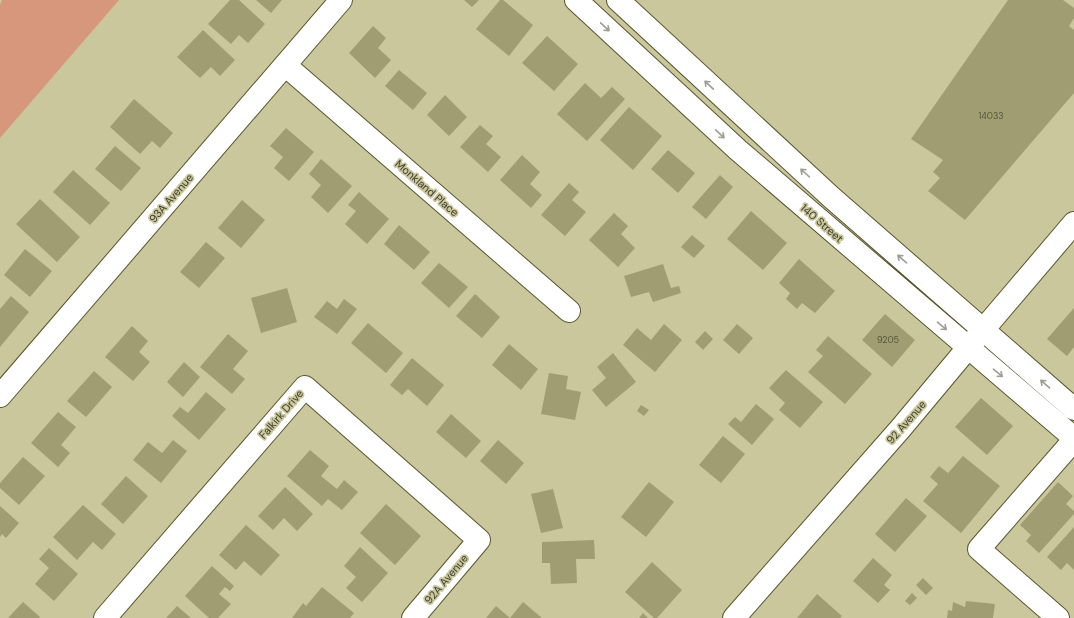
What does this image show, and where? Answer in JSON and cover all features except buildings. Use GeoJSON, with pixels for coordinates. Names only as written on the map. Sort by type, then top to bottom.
{"type":"FeatureCollection","features":[{"type":"Feature","properties":{"kind":"street","name":"93A Avenue"},"geometry":{"type":"LineString","coordinates":[[0,396],[341,0]]}},
{"type":"Feature","properties":{"kind":"street","name":"140 Street"},"geometry":{"type":"LineString","coordinates":[[576,0],[738,150],[1074,439]]}},
{"type":"Feature","properties":{"kind":"street"},"geometry":{"type":"LineString","coordinates":[[618,0],[831,197],[1074,409]]}},
{"type":"Feature","properties":{"kind":"street","name":"Monkland Place"},"geometry":{"type":"LineString","coordinates":[[285,65],[569,311]]}},
{"type":"Feature","properties":{"kind":"street","name":"92 Avenue"},"geometry":{"type":"LineString","coordinates":[[734,618],[968,348],[1074,223]]}},
{"type":"Feature","properties":{"kind":"street","name":"Falkirk Drive"},"geometry":{"type":"LineString","coordinates":[[105,618],[304,387],[479,540]]}},
{"type":"Feature","properties":{"kind":"street"},"geometry":{"type":"LineString","coordinates":[[1058,618],[979,549],[1074,439]]}},
{"type":"Feature","properties":{"kind":"street","name":"92A Avenue"},"geometry":{"type":"LineString","coordinates":[[413,618],[479,540]]}},
{"type":"Feature","properties":{"kind":"shaded area"},"geometry":{"type":"Polygon","coordinates":[[[2,0],[119,0],[0,138],[0,5],[2,0]]]}}]}
